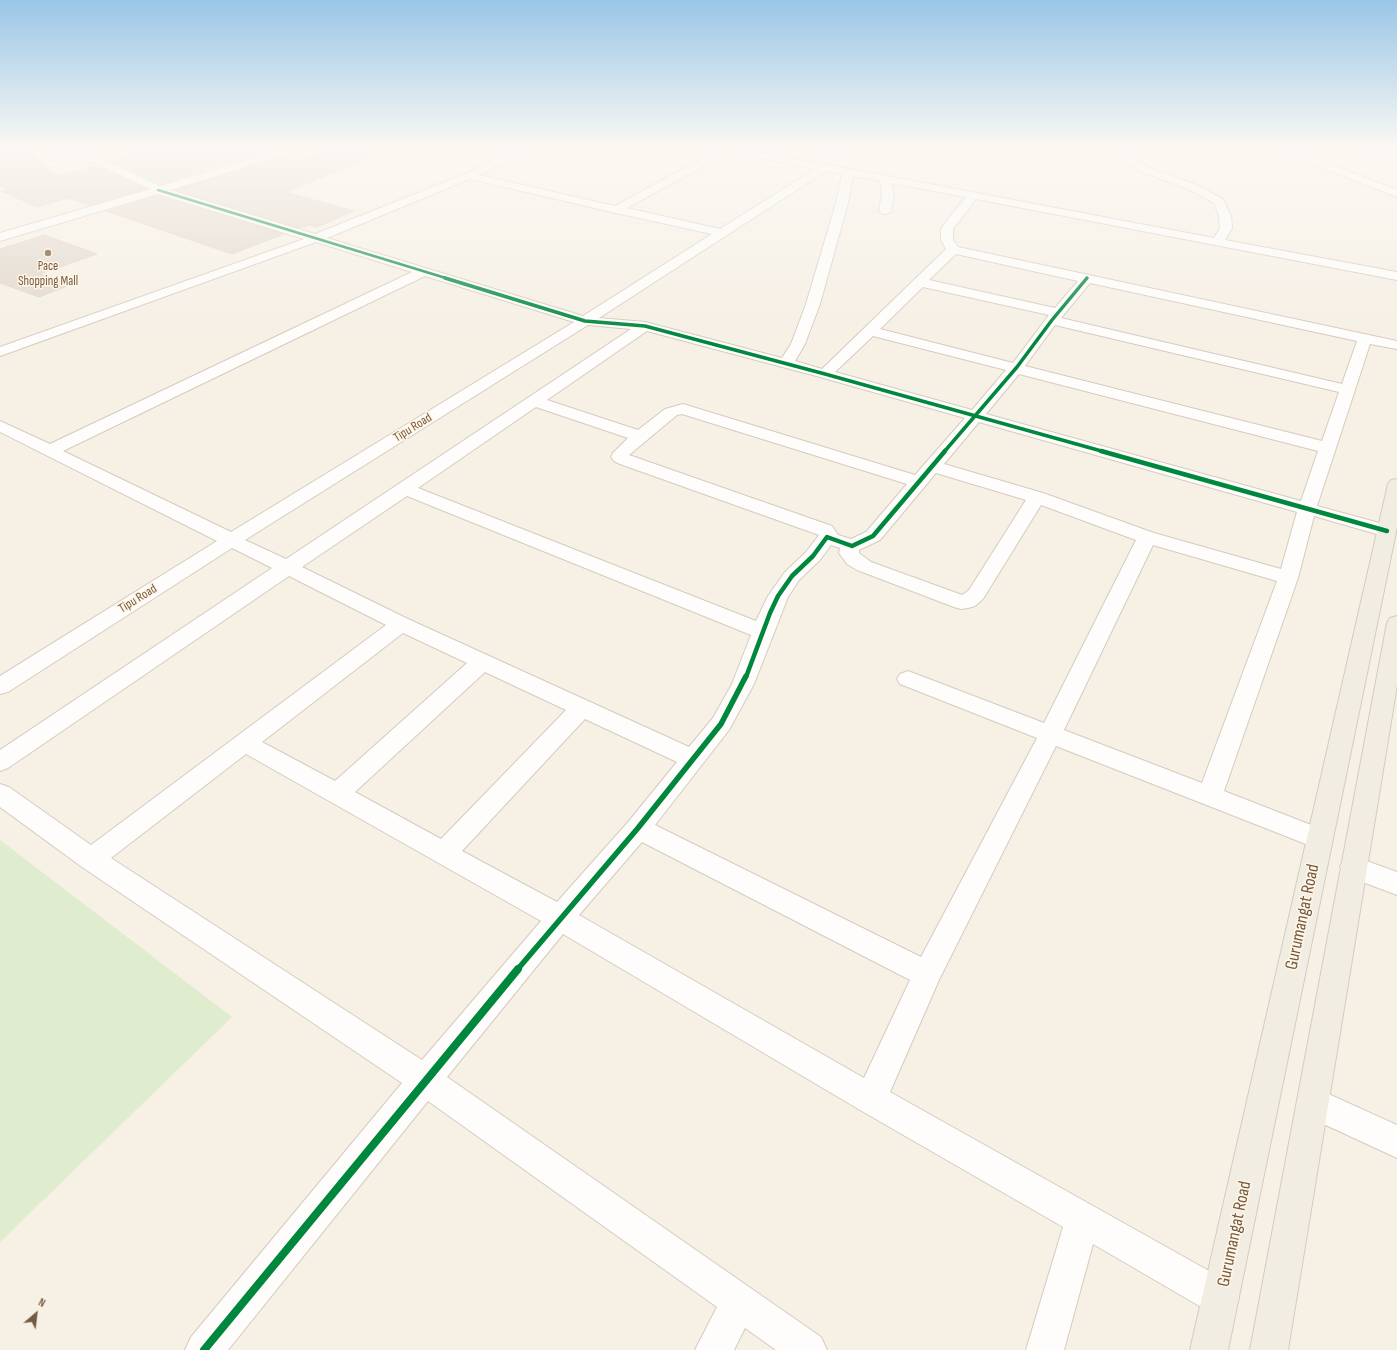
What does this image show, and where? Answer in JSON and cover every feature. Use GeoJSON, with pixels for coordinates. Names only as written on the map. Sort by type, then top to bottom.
{"type":"FeatureCollection","features":[{"type":"Feature","properties":{"kind":"main road","name":"Gurumangat Road"},"geometry":{"type":"LineString","coordinates":[[1209,1350],[1397,484]]}},
{"type":"Feature","properties":{"kind":"main road"},"geometry":{"type":"LineString","coordinates":[[1269,1350],[1397,623]]}},
{"type":"Feature","properties":{"kind":"street"},"geometry":{"type":"LineString","coordinates":[[0,231],[80,209]]}},
{"type":"Feature","properties":{"kind":"street"},"geometry":{"type":"LineString","coordinates":[[0,236],[88,209]]}},
{"type":"Feature","properties":{"kind":"street"},"geometry":{"type":"LineString","coordinates":[[224,209],[585,321],[645,326],[825,374],[1387,531]]}},
{"type":"Feature","properties":{"kind":"street"},"geometry":{"type":"LineString","coordinates":[[0,352],[317,238],[388,209]]}},
{"type":"Feature","properties":{"kind":"street"},"geometry":{"type":"LineString","coordinates":[[612,209],[721,233]]}},
{"type":"Feature","properties":{"kind":"street","name":"Tipu Road"},"geometry":{"type":"LineString","coordinates":[[0,686],[230,540],[585,321],[756,209]]}},
{"type":"Feature","properties":{"kind":"street"},"geometry":{"type":"LineString","coordinates":[[786,364],[798,344],[813,304],[840,209]]}},
{"type":"Feature","properties":{"kind":"street"},"geometry":{"type":"LineString","coordinates":[[962,209],[947,229],[947,240],[953,250],[1397,345]]}},
{"type":"Feature","properties":{"kind":"street"},"geometry":{"type":"LineString","coordinates":[[1046,209],[1397,276]]}},
{"type":"Feature","properties":{"kind":"street"},"geometry":{"type":"LineString","coordinates":[[1217,242],[1226,228],[1223,209]]}},
{"type":"Feature","properties":{"kind":"street"},"geometry":{"type":"LineString","coordinates":[[825,374],[953,250]]}},
{"type":"Feature","properties":{"kind":"street"},"geometry":{"type":"LineString","coordinates":[[49,451],[425,271]]}},
{"type":"Feature","properties":{"kind":"street"},"geometry":{"type":"LineString","coordinates":[[1038,498],[976,594],[968,602],[961,602],[935,594],[864,566],[854,560],[849,553],[849,549],[852,546],[873,536],[1017,367],[1087,278]]}},
{"type":"Feature","properties":{"kind":"street"},"geometry":{"type":"LineString","coordinates":[[920,282],[1348,390]]}},
{"type":"Feature","properties":{"kind":"street"},"geometry":{"type":"LineString","coordinates":[[0,762],[645,326]]}},
{"type":"Feature","properties":{"kind":"street"},"geometry":{"type":"LineString","coordinates":[[871,331],[1017,367],[1328,448]]}},
{"type":"Feature","properties":{"kind":"street"},"geometry":{"type":"LineString","coordinates":[[1210,796],[1288,578],[1307,509],[1365,338]]}},
{"type":"Feature","properties":{"kind":"street"},"geometry":{"type":"LineString","coordinates":[[535,401],[640,436]]}},
{"type":"Feature","properties":{"kind":"street"},"geometry":{"type":"LineString","coordinates":[[204,1350],[425,1080],[560,918],[638,828],[721,724],[744,684],[770,613],[778,596],[792,576],[812,556],[829,535],[824,530],[620,457],[621,453],[671,412],[689,404],[918,482]]}},
{"type":"Feature","properties":{"kind":"street"},"geometry":{"type":"LineString","coordinates":[[0,426],[401,624],[692,759]]}},
{"type":"Feature","properties":{"kind":"street"},"geometry":{"type":"LineString","coordinates":[[932,466],[1038,498],[1147,537],[1288,578]]}},
{"type":"Feature","properties":{"kind":"street"},"geometry":{"type":"LineString","coordinates":[[406,489],[763,632]]}},
{"type":"Feature","properties":{"kind":"street"},"geometry":{"type":"LineString","coordinates":[[827,537],[852,546]]}},
{"type":"Feature","properties":{"kind":"street"},"geometry":{"type":"LineString","coordinates":[[871,1099],[927,974],[1050,735],[1147,537]]}},
{"type":"Feature","properties":{"kind":"street"},"geometry":{"type":"LineString","coordinates":[[91,859],[401,624]]}},
{"type":"Feature","properties":{"kind":"street"},"geometry":{"type":"LineString","coordinates":[[338,794],[482,662]]}},
{"type":"Feature","properties":{"kind":"street"},"geometry":{"type":"LineString","coordinates":[[908,679],[1320,839]]}},
{"type":"Feature","properties":{"kind":"street"},"geometry":{"type":"LineString","coordinates":[[444,853],[582,708]]}},
{"type":"Feature","properties":{"kind":"street"},"geometry":{"type":"LineString","coordinates":[[245,743],[560,918],[871,1099],[1221,1298]]}},
{"type":"Feature","properties":{"kind":"street"},"geometry":{"type":"LineString","coordinates":[[0,794],[91,859],[425,1080],[808,1350]]}},
{"type":"Feature","properties":{"kind":"street"},"geometry":{"type":"LineString","coordinates":[[638,828],[927,974]]}},
{"type":"Feature","properties":{"kind":"street"},"geometry":{"type":"LineString","coordinates":[[1353,867],[1397,884]]}},
{"type":"Feature","properties":{"kind":"street"},"geometry":{"type":"LineString","coordinates":[[1313,1103],[1397,1142]]}},
{"type":"Feature","properties":{"kind":"street"},"geometry":{"type":"LineString","coordinates":[[1045,1350],[1083,1219]]}},
{"type":"Feature","properties":{"kind":"street"},"geometry":{"type":"LineString","coordinates":[[714,1350],[739,1302]]}},
{"type":"Feature","properties":{"kind":"green space"},"geometry":{"type":"Polygon","coordinates":[[[0,840],[232,1017],[0,1242],[0,840]]]}},
{"type":"Feature","properties":{"kind":"building"},"geometry":{"type":"Polygon","coordinates":[[[113,209],[201,209],[284,234],[232,254],[106,211],[113,209]]]}},
{"type":"Feature","properties":{"kind":"building"},"geometry":{"type":"Polygon","coordinates":[[[238,209],[347,209],[354,211],[317,227],[309,225],[300,228],[238,209]]]}},
{"type":"Feature","properties":{"kind":"building"},"geometry":{"type":"Polygon","coordinates":[[[44,235],[97,254],[40,274],[70,285],[39,297],[0,283],[0,249],[44,235]]]}},
{"type":"Feature","properties":{"kind":"cycle path"},"geometry":{"type":"LineString","coordinates":[[220,209],[585,321],[645,326],[825,374],[1387,531]]}},
{"type":"Feature","properties":{"kind":"cycle path"},"geometry":{"type":"LineString","coordinates":[[204,1350],[425,1080],[560,918],[638,828],[721,724],[743,684],[778,596],[792,576],[813,556],[827,537],[852,546],[873,536],[1017,367],[1052,320],[1087,278]]}},
{"type":"Feature","properties":{"kind":"place","name":"Pace Shopping Mall"},"geometry":{"type":"Point","coordinates":[48,253]}}]}
